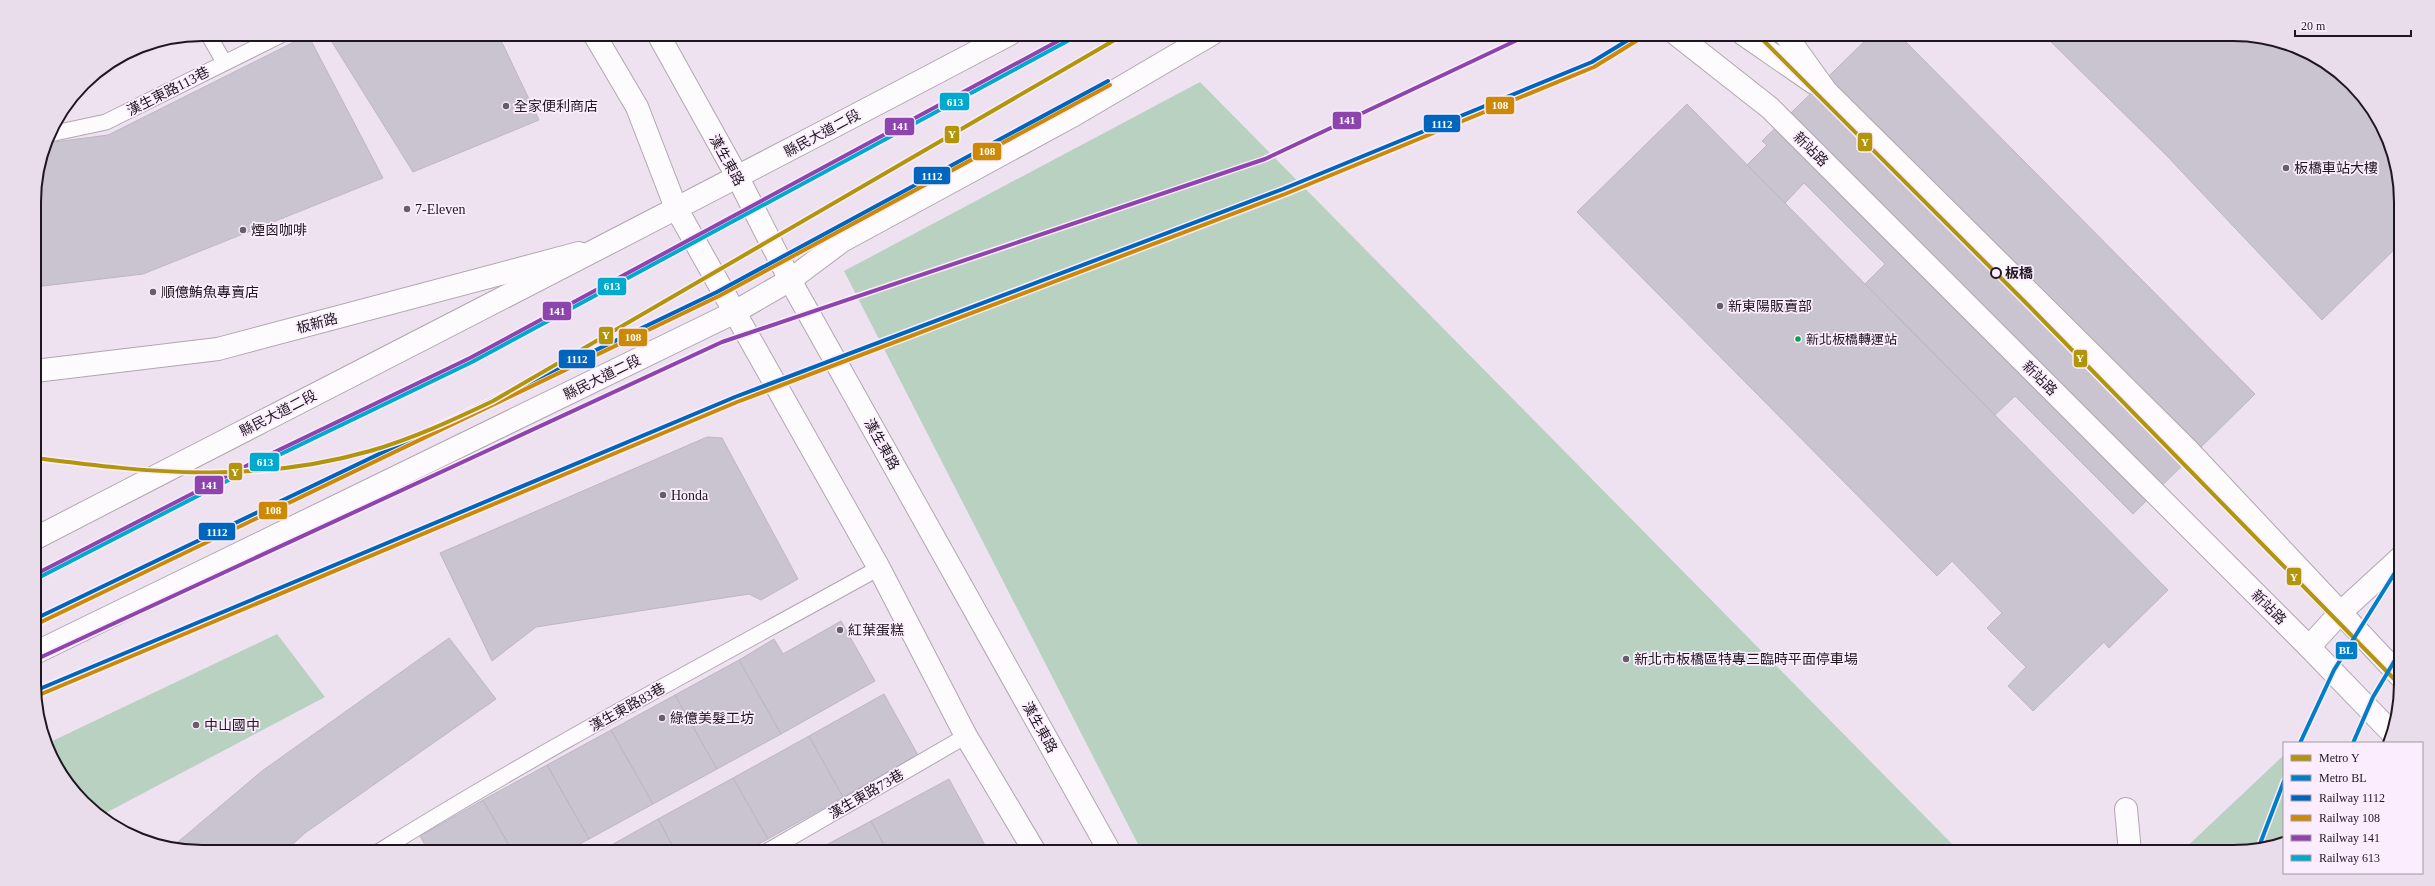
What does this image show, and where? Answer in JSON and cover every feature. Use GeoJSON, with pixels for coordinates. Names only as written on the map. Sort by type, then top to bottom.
{"type":"FeatureCollection","features":[{"type":"Feature","properties":{"kind":"street"},"geometry":{"type":"LineString","coordinates":[[598,41],[637,107],[676,208],[879,568],[966,736],[1031,845]]}},
{"type":"Feature","properties":{"kind":"street","name":"漢生東路"},"geometry":{"type":"LineString","coordinates":[[662,41],[738,178],[790,280],[1106,845]]}},
{"type":"Feature","properties":{"kind":"street","name":"縣民大道二段"},"geometry":{"type":"LineString","coordinates":[[41,535],[594,249],[738,178],[997,41]]}},
{"type":"Feature","properties":{"kind":"street","name":"縣民大道二段"},"geometry":{"type":"LineString","coordinates":[[41,650],[734,313],[790,280],[842,241],[1074,115],[1200,41]]}},
{"type":"Feature","properties":{"kind":"street","name":"新站路"},"geometry":{"type":"LineString","coordinates":[[1685,41],[1770,108],[2309,646],[2388,729]]}},
{"type":"Feature","properties":{"kind":"street"},"geometry":{"type":"LineString","coordinates":[[1753,41],[1826,91]]}},
{"type":"Feature","properties":{"kind":"street"},"geometry":{"type":"LineString","coordinates":[[1790,41],[1826,91],[2187,449],[2394,670]]}},
{"type":"Feature","properties":{"kind":"street","name":"板新路"},"geometry":{"type":"LineString","coordinates":[[41,370],[218,349],[594,249]]}},
{"type":"Feature","properties":{"kind":"street"},"geometry":{"type":"LineString","coordinates":[[2309,646],[2340,612],[2394,563]]}},
{"type":"Feature","properties":{"kind":"street"},"geometry":{"type":"LineString","coordinates":[[2126,809],[2129,845]]}},
{"type":"Feature","properties":{"kind":"lane"},"geometry":{"type":"LineString","coordinates":[[212,41],[224,62]]}},
{"type":"Feature","properties":{"kind":"lane","name":"漢生東路113巷"},"geometry":{"type":"LineString","coordinates":[[57,132],[106,122],[268,41]]}},
{"type":"Feature","properties":{"kind":"lane","name":"漢生東路83巷"},"geometry":{"type":"LineString","coordinates":[[389,845],[443,812],[600,721],[879,568]]}},
{"type":"Feature","properties":{"kind":"lane","name":"漢生東路73巷"},"geometry":{"type":"LineString","coordinates":[[778,845],[966,736]]}},
{"type":"Feature","properties":{"kind":"green space"},"geometry":{"type":"Polygon","coordinates":[[[1200,82],[1953,845],[1138,845],[844,271],[1200,82]]]}},
{"type":"Feature","properties":{"kind":"green space","name":"中山國中"},"geometry":{"type":"Polygon","coordinates":[[[277,634],[325,697],[105,813],[88,798],[74,782],[63,765],[52,741],[277,634]]]}},
{"type":"Feature","properties":{"kind":"green space"},"geometry":{"type":"Polygon","coordinates":[[[2283,756],[2283,837],[2275,840],[2244,845],[2188,845],[2283,756]]]}},
{"type":"Feature","properties":{"kind":"building"},"geometry":{"type":"Polygon","coordinates":[[[296,41],[311,41],[383,178],[143,274],[41,286],[41,191],[46,160],[52,142],[108,135],[296,41]]]}},
{"type":"Feature","properties":{"kind":"building"},"geometry":{"type":"Polygon","coordinates":[[[331,41],[501,41],[539,120],[413,172],[331,41]]]}},
{"type":"Feature","properties":{"kind":"building"},"geometry":{"type":"Polygon","coordinates":[[[1865,41],[1905,41],[2255,394],[2133,514],[2015,396],[1995,415],[1865,284],[1885,264],[1804,183],[1785,203],[1747,165],[1767,145],[1762,141],[1865,41]]]}},
{"type":"Feature","properties":{"kind":"building","name":"板橋車站大樓"},"geometry":{"type":"Polygon","coordinates":[[[2050,41],[2244,41],[2275,46],[2295,53],[2323,68],[2347,88],[2361,104],[2382,140],[2389,160],[2393,181],[2394,250],[2322,320],[2166,155],[2050,41]]]}},
{"type":"Feature","properties":{"kind":"building"},"geometry":{"type":"Polygon","coordinates":[[[1687,104],[2168,590],[2109,648],[2104,642],[2033,711],[2008,686],[2026,667],[1987,628],[2002,613],[1952,561],[1937,576],[1577,212],[1687,104]]]}},
{"type":"Feature","properties":{"kind":"building","name":"Honda"},"geometry":{"type":"Polygon","coordinates":[[[707,437],[722,438],[798,579],[761,600],[749,594],[536,627],[492,661],[440,553],[707,437]]]}},
{"type":"Feature","properties":{"kind":"building"},"geometry":{"type":"Polygon","coordinates":[[[841,621],[875,681],[781,734],[739,660],[774,639],[783,654],[841,621]]]}},
{"type":"Feature","properties":{"kind":"building"},"geometry":{"type":"Polygon","coordinates":[[[449,638],[496,699],[305,833],[292,845],[191,845],[177,843],[262,771],[449,638]]]}},
{"type":"Feature","properties":{"kind":"building"},"geometry":{"type":"Polygon","coordinates":[[[739,660],[781,734],[717,769],[675,695],[739,660]]]}},
{"type":"Feature","properties":{"kind":"building"},"geometry":{"type":"Polygon","coordinates":[[[884,694],[918,755],[843,797],[809,736],[884,694]]]}},
{"type":"Feature","properties":{"kind":"building"},"geometry":{"type":"Polygon","coordinates":[[[675,695],[717,769],[653,804],[611,730],[675,695]]]}},
{"type":"Feature","properties":{"kind":"building"},"geometry":{"type":"Polygon","coordinates":[[[611,730],[653,804],[589,839],[547,765],[611,730]]]}},
{"type":"Feature","properties":{"kind":"building"},"geometry":{"type":"Polygon","coordinates":[[[809,736],[843,797],[768,839],[733,778],[809,736]]]}},
{"type":"Feature","properties":{"kind":"building"},"geometry":{"type":"Polygon","coordinates":[[[547,765],[589,839],[578,845],[509,845],[483,800],[547,765]]]}},
{"type":"Feature","properties":{"kind":"building"},"geometry":{"type":"Polygon","coordinates":[[[733,778],[768,839],[757,845],[672,845],[658,819],[733,778]]]}},
{"type":"Feature","properties":{"kind":"building"},"geometry":{"type":"Polygon","coordinates":[[[949,779],[985,845],[884,845],[871,821],[949,779]]]}},
{"type":"Feature","properties":{"kind":"building"},"geometry":{"type":"Polygon","coordinates":[[[483,800],[509,845],[425,845],[420,836],[483,800]]]}},
{"type":"Feature","properties":{"kind":"building"},"geometry":{"type":"Polygon","coordinates":[[[658,819],[672,845],[612,845],[658,819]]]}},
{"type":"Feature","properties":{"kind":"building"},"geometry":{"type":"Polygon","coordinates":[[[871,821],[884,845],[826,845],[871,821]]]}},
{"type":"Feature","properties":{"kind":"metro line","name":"Y"},"geometry":{"type":"LineString","coordinates":[[41,459],[121,468],[162,471],[244,472],[285,468],[327,461],[370,451],[417,435],[493,401],[1113,41]]}},
{"type":"Feature","properties":{"kind":"metro line","name":"Y"},"geometry":{"type":"LineString","coordinates":[[1764,41],[2024,301],[2394,679]]}},
{"type":"Feature","properties":{"kind":"metro line","name":"BL"},"geometry":{"type":"LineString","coordinates":[[2300,742],[2334,670],[2394,574]]}},
{"type":"Feature","properties":{"kind":"metro line","name":"BL"},"geometry":{"type":"LineString","coordinates":[[2353,742],[2373,697],[2394,662]]}},
{"type":"Feature","properties":{"kind":"metro line","name":"BL"},"geometry":{"type":"LineString","coordinates":[[2260,843],[2283,784]]}},
{"type":"Feature","properties":{"kind":"rail line","name":"141"},"geometry":{"type":"LineString","coordinates":[[41,571],[250,464],[470,358],[1058,41]]}},
{"type":"Feature","properties":{"kind":"rail line","name":"613"},"geometry":{"type":"LineString","coordinates":[[41,576],[252,468],[472,362],[1067,41]]}},
{"type":"Feature","properties":{"kind":"rail line","name":"141"},"geometry":{"type":"LineString","coordinates":[[41,657],[722,342],[1265,159],[1515,41]]}},
{"type":"Feature","properties":{"kind":"rail line","name":"1112"},"geometry":{"type":"LineString","coordinates":[[41,688],[735,397],[1283,189],[1592,62],[1626,41]]}},
{"type":"Feature","properties":{"kind":"rail line","name":"108"},"geometry":{"type":"LineString","coordinates":[[41,694],[737,402],[1285,194],[1594,67],[1636,41]]}},
{"type":"Feature","properties":{"kind":"rail line","name":"1112"},"geometry":{"type":"LineString","coordinates":[[41,616],[717,292],[1108,81]]}},
{"type":"Feature","properties":{"kind":"rail line","name":"108"},"geometry":{"type":"LineString","coordinates":[[41,622],[719,296],[1110,85]]}},
{"type":"Feature","properties":{"kind":"place","name":"全家便利商店"},"geometry":{"type":"Point","coordinates":[506,106]}},
{"type":"Feature","properties":{"kind":"place","name":"板橋車站大樓"},"geometry":{"type":"Point","coordinates":[2286,168]}},
{"type":"Feature","properties":{"kind":"place","name":"7-Eleven"},"geometry":{"type":"Point","coordinates":[407,209]}},
{"type":"Feature","properties":{"kind":"place","name":"煙囪咖啡"},"geometry":{"type":"Point","coordinates":[243,230]}},
{"type":"Feature","properties":{"kind":"place","name":"板橋"},"geometry":{"type":"Point","coordinates":[1996,273]}},
{"type":"Feature","properties":{"kind":"place","name":"順億鮪魚專賣店"},"geometry":{"type":"Point","coordinates":[153,292]}},
{"type":"Feature","properties":{"kind":"place","name":"新東陽販賣部"},"geometry":{"type":"Point","coordinates":[1720,306]}},
{"type":"Feature","properties":{"kind":"place","name":"新北板橋轉運站"},"geometry":{"type":"Point","coordinates":[1798,339]}},
{"type":"Feature","properties":{"kind":"place","name":"Honda"},"geometry":{"type":"Point","coordinates":[663,495]}},
{"type":"Feature","properties":{"kind":"place","name":"紅葉蛋糕"},"geometry":{"type":"Point","coordinates":[840,630]}},
{"type":"Feature","properties":{"kind":"place","name":"新北市板橋區特專三臨時平面停車場"},"geometry":{"type":"Point","coordinates":[1626,659]}},
{"type":"Feature","properties":{"kind":"place","name":"綠億美髮工坊"},"geometry":{"type":"Point","coordinates":[662,718]}},
{"type":"Feature","properties":{"kind":"place","name":"中山國中"},"geometry":{"type":"Point","coordinates":[196,725]}}]}
